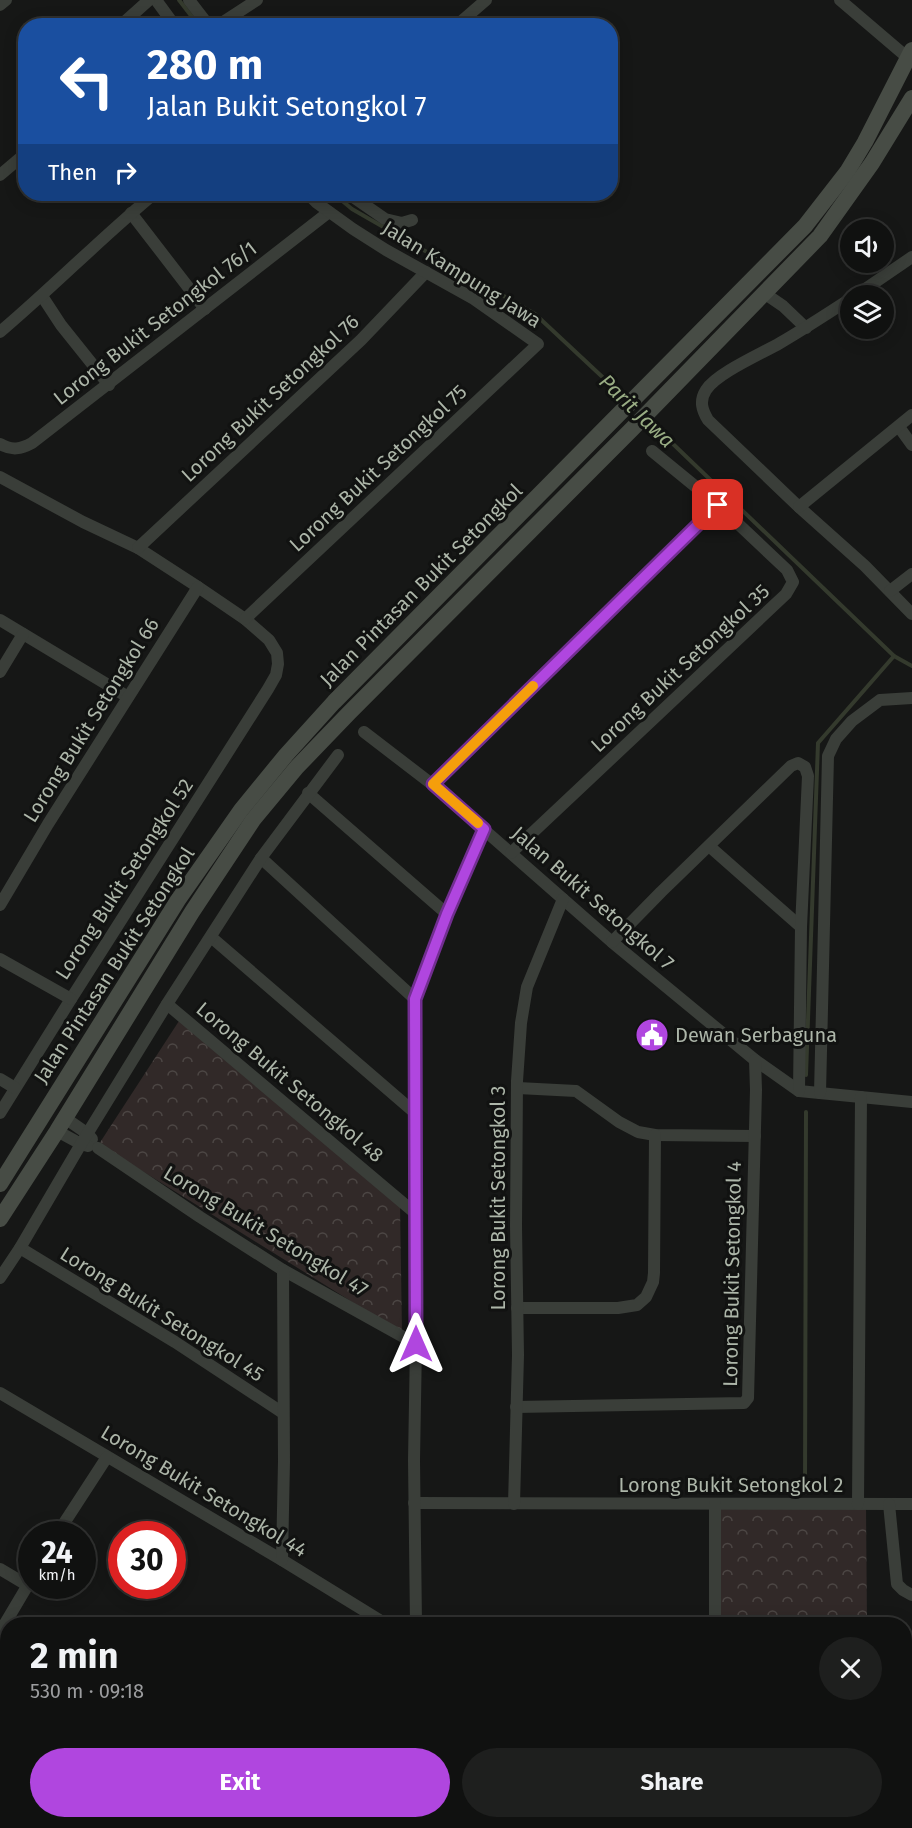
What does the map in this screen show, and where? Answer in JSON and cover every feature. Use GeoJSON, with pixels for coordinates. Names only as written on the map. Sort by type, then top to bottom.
{"type":"FeatureCollection","features":[{"type":"Feature","properties":{"kind":"main road","name":"Jalan Pintasan Bukit Setongkol"},"geometry":{"type":"LineString","coordinates":[[0,1184],[178,900],[241,810],[334,702],[805,226],[847,172],[910,54]]}},
{"type":"Feature","properties":{"kind":"main road","name":"Jalan Pintasan Bukit Setongkol"},"geometry":{"type":"LineString","coordinates":[[0,1219],[61,1125],[192,912],[253,820],[297,767],[820,236],[872,163],[912,98]]}},
{"type":"Feature","properties":{"kind":"street"},"geometry":{"type":"LineString","coordinates":[[0,5],[6,0]]}},
{"type":"Feature","properties":{"kind":"street"},"geometry":{"type":"LineString","coordinates":[[129,18],[149,0]]}},
{"type":"Feature","properties":{"kind":"street"},"geometry":{"type":"LineString","coordinates":[[156,0],[169,18]]}},
{"type":"Feature","properties":{"kind":"street"},"geometry":{"type":"LineString","coordinates":[[189,0],[202,18]]}},
{"type":"Feature","properties":{"kind":"street"},"geometry":{"type":"LineString","coordinates":[[229,18],[257,0]]}},
{"type":"Feature","properties":{"kind":"street"},"geometry":{"type":"LineString","coordinates":[[465,18],[486,0]]}},
{"type":"Feature","properties":{"kind":"street"},"geometry":{"type":"LineString","coordinates":[[840,0],[910,54]]}},
{"type":"Feature","properties":{"kind":"street"},"geometry":{"type":"LineString","coordinates":[[0,175],[18,160]]}},
{"type":"Feature","properties":{"kind":"street"},"geometry":{"type":"LineString","coordinates":[[0,332],[146,201]]}},
{"type":"Feature","properties":{"kind":"street","name":"Jalan Kampung Jawa"},"geometry":{"type":"LineString","coordinates":[[315,201],[386,250],[474,299],[538,344]]}},
{"type":"Feature","properties":{"kind":"street","name":"Jalan Kampung Jawa"},"geometry":{"type":"LineString","coordinates":[[359,201],[385,219],[402,223],[411,220]]}},
{"type":"Feature","properties":{"kind":"street","name":"Lorong Bukit Setongkol 76/1"},"geometry":{"type":"LineString","coordinates":[[0,444],[16,449],[24,447],[108,385],[329,212]]}},
{"type":"Feature","properties":{"kind":"street"},"geometry":{"type":"LineString","coordinates":[[131,213],[205,309]]}},
{"type":"Feature","properties":{"kind":"street"},"geometry":{"type":"LineString","coordinates":[[871,285],[912,257]]}},
{"type":"Feature","properties":{"kind":"street","name":"Lorong Bukit Setongkol 76"},"geometry":{"type":"LineString","coordinates":[[138,548],[361,340],[426,272]]}},
{"type":"Feature","properties":{"kind":"street"},"geometry":{"type":"LineString","coordinates":[[765,293],[806,328]]}},
{"type":"Feature","properties":{"kind":"street"},"geometry":{"type":"LineString","coordinates":[[42,296],[61,325],[108,385]]}},
{"type":"Feature","properties":{"kind":"street"},"geometry":{"type":"LineString","coordinates":[[840,306],[806,328],[731,370],[707,387],[702,397],[702,409],[708,420],[912,614]]}},
{"type":"Feature","properties":{"kind":"street","name":"Lorong Bukit Setongkol 75"},"geometry":{"type":"LineString","coordinates":[[245,619],[538,344]]}},
{"type":"Feature","properties":{"kind":"street"},"geometry":{"type":"LineString","coordinates":[[799,507],[912,415]]}},
{"type":"Feature","properties":{"kind":"street"},"geometry":{"type":"LineString","coordinates":[[899,426],[912,444]]}},
{"type":"Feature","properties":{"kind":"street"},"geometry":{"type":"LineString","coordinates":[[433,784],[718,505],[652,451]]}},
{"type":"Feature","properties":{"kind":"street"},"geometry":{"type":"LineString","coordinates":[[0,477],[83,522],[138,548],[245,619]]}},
{"type":"Feature","properties":{"kind":"street","name":"Lorong Bukit Setongkol 35"},"geometry":{"type":"LineString","coordinates":[[511,853],[786,594],[793,582],[787,570],[718,505]]}},
{"type":"Feature","properties":{"kind":"street"},"geometry":{"type":"LineString","coordinates":[[890,591],[912,574]]}},
{"type":"Feature","properties":{"kind":"street","name":"Lorong Bukit Setongkol 66"},"geometry":{"type":"LineString","coordinates":[[0,905],[198,587]]}},
{"type":"Feature","properties":{"kind":"street","name":"Lorong Bukit Setongkol 52"},"geometry":{"type":"LineString","coordinates":[[0,1113],[276,675],[277,653],[269,640],[245,619]]}},
{"type":"Feature","properties":{"kind":"street"},"geometry":{"type":"LineString","coordinates":[[0,620],[128,697]]}},
{"type":"Feature","properties":{"kind":"street"},"geometry":{"type":"LineString","coordinates":[[0,672],[23,634]]}},
{"type":"Feature","properties":{"kind":"street"},"geometry":{"type":"LineString","coordinates":[[820,1093],[828,756],[836,739],[852,721],[880,700],[912,698]]}},
{"type":"Feature","properties":{"kind":"street","name":"Jalan Bukit Setongkol 7"},"geometry":{"type":"LineString","coordinates":[[364,732],[433,784],[612,942],[755,1060],[799,1091]]}},
{"type":"Feature","properties":{"kind":"street"},"geometry":{"type":"LineString","coordinates":[[0,1278],[167,1004],[261,858],[338,755]]}},
{"type":"Feature","properties":{"kind":"street"},"geometry":{"type":"LineString","coordinates":[[612,942],[791,766],[798,763],[805,767],[808,776],[801,927],[799,1091],[912,1102]]}},
{"type":"Feature","properties":{"kind":"street"},"geometry":{"type":"LineString","coordinates":[[308,793],[447,914]]}},
{"type":"Feature","properties":{"kind":"street"},"geometry":{"type":"LineString","coordinates":[[416,1617],[415,999],[447,914],[484,829]]}},
{"type":"Feature","properties":{"kind":"street"},"geometry":{"type":"LineString","coordinates":[[709,846],[801,927]]}},
{"type":"Feature","properties":{"kind":"street"},"geometry":{"type":"LineString","coordinates":[[261,858],[415,999]]}},
{"type":"Feature","properties":{"kind":"street","name":"Lorong Bukit Setongkol 3"},"geometry":{"type":"LineString","coordinates":[[514,1504],[518,1088],[521,1023],[527,987],[563,899]]}},
{"type":"Feature","properties":{"kind":"street"},"geometry":{"type":"LineString","coordinates":[[211,937],[414,1112]]}},
{"type":"Feature","properties":{"kind":"street"},"geometry":{"type":"LineString","coordinates":[[0,959],[70,999]]}},
{"type":"Feature","properties":{"kind":"street","name":"Lorong Bukit Setongkol 48"},"geometry":{"type":"LineString","coordinates":[[167,1004],[415,1213]]}},
{"type":"Feature","properties":{"kind":"street","name":"Lorong Bukit Setongkol 4"},"geometry":{"type":"LineString","coordinates":[[516,1407],[744,1403],[748,1398],[755,1060]]}},
{"type":"Feature","properties":{"kind":"street"},"geometry":{"type":"LineString","coordinates":[[0,1079],[15,1088]]}},
{"type":"Feature","properties":{"kind":"street"},"geometry":{"type":"LineString","coordinates":[[518,1088],[576,1091],[619,1122],[638,1132],[655,1136],[755,1136]]}},
{"type":"Feature","properties":{"kind":"street","name":"Lorong Bukit Setongkol 2"},"geometry":{"type":"LineString","coordinates":[[414,1503],[858,1504],[861,1097]]}},
{"type":"Feature","properties":{"kind":"street","name":"Lorong Bukit Setongkol 47"},"geometry":{"type":"LineString","coordinates":[[61,1125],[283,1269],[416,1344]]}},
{"type":"Feature","properties":{"kind":"street"},"geometry":{"type":"LineString","coordinates":[[517,1308],[618,1308],[637,1305],[646,1298],[654,1273],[655,1136]]}},
{"type":"Feature","properties":{"kind":"street","name":"Lorong Bukit Setongkol 45"},"geometry":{"type":"LineString","coordinates":[[20,1248],[175,1342],[283,1413]]}},
{"type":"Feature","properties":{"kind":"street"},"geometry":{"type":"LineString","coordinates":[[282,1560],[285,1341],[283,1269]]}},
{"type":"Feature","properties":{"kind":"street","name":"Lorong Bukit Setongkol 44"},"geometry":{"type":"LineString","coordinates":[[0,1393],[375,1617]]}},
{"type":"Feature","properties":{"kind":"street"},"geometry":{"type":"LineString","coordinates":[[65,1521],[107,1457]]}},
{"type":"Feature","properties":{"kind":"street"},"geometry":{"type":"LineString","coordinates":[[715,1504],[715,1617]]}},
{"type":"Feature","properties":{"kind":"street"},"geometry":{"type":"LineString","coordinates":[[858,1504],[912,1504]]}},
{"type":"Feature","properties":{"kind":"street"},"geometry":{"type":"LineString","coordinates":[[889,1504],[897,1584],[912,1595]]}},
{"type":"Feature","properties":{"kind":"street"},"geometry":{"type":"LineString","coordinates":[[0,1569],[18,1577]]}},
{"type":"Feature","properties":{"kind":"street"},"geometry":{"type":"LineString","coordinates":[[9,1617],[19,1599]]}},
{"type":"Feature","properties":{"kind":"green space"},"geometry":{"type":"Polygon","coordinates":[[[179,1021],[400,1204],[402,1333],[99,1144],[179,1021]]]}},
{"type":"Feature","properties":{"kind":"green space"},"geometry":{"type":"Polygon","coordinates":[[[717,1508],[866,1508],[867,1617],[717,1617],[717,1508]]]}},
{"type":"Feature","properties":{"kind":"waterway","name":"Parit Jawa"},"geometry":{"type":"LineString","coordinates":[[179,0],[193,18]]}},
{"type":"Feature","properties":{"kind":"waterway","name":"Parit Jawa"},"geometry":{"type":"LineString","coordinates":[[342,201],[352,209],[535,314],[626,399]]}},
{"type":"Feature","properties":{"kind":"waterway","name":"Parit Jawa"},"geometry":{"type":"LineString","coordinates":[[647,419],[894,656],[912,666]]}},
{"type":"Feature","properties":{"kind":"waterway"},"geometry":{"type":"LineString","coordinates":[[806,1075],[818,743],[894,656]]}},
{"type":"Feature","properties":{"kind":"waterway"},"geometry":{"type":"LineString","coordinates":[[805,1493],[806,1112]]}},
{"type":"Feature","properties":{"kind":"slow traffic"},"geometry":{"type":"LineString","coordinates":[[478,823],[433,784],[533,686]]}},
{"type":"Feature","properties":{"kind":"place","name":"Dewan Serbaguna"},"geometry":{"type":"Point","coordinates":[652,1035]}},
{"type":"Feature","properties":{"kind":"route"},"geometry":{"type":"LineString","coordinates":[[416,1344],[415,999],[447,914],[484,829],[433,784],[718,505]]}}]}
